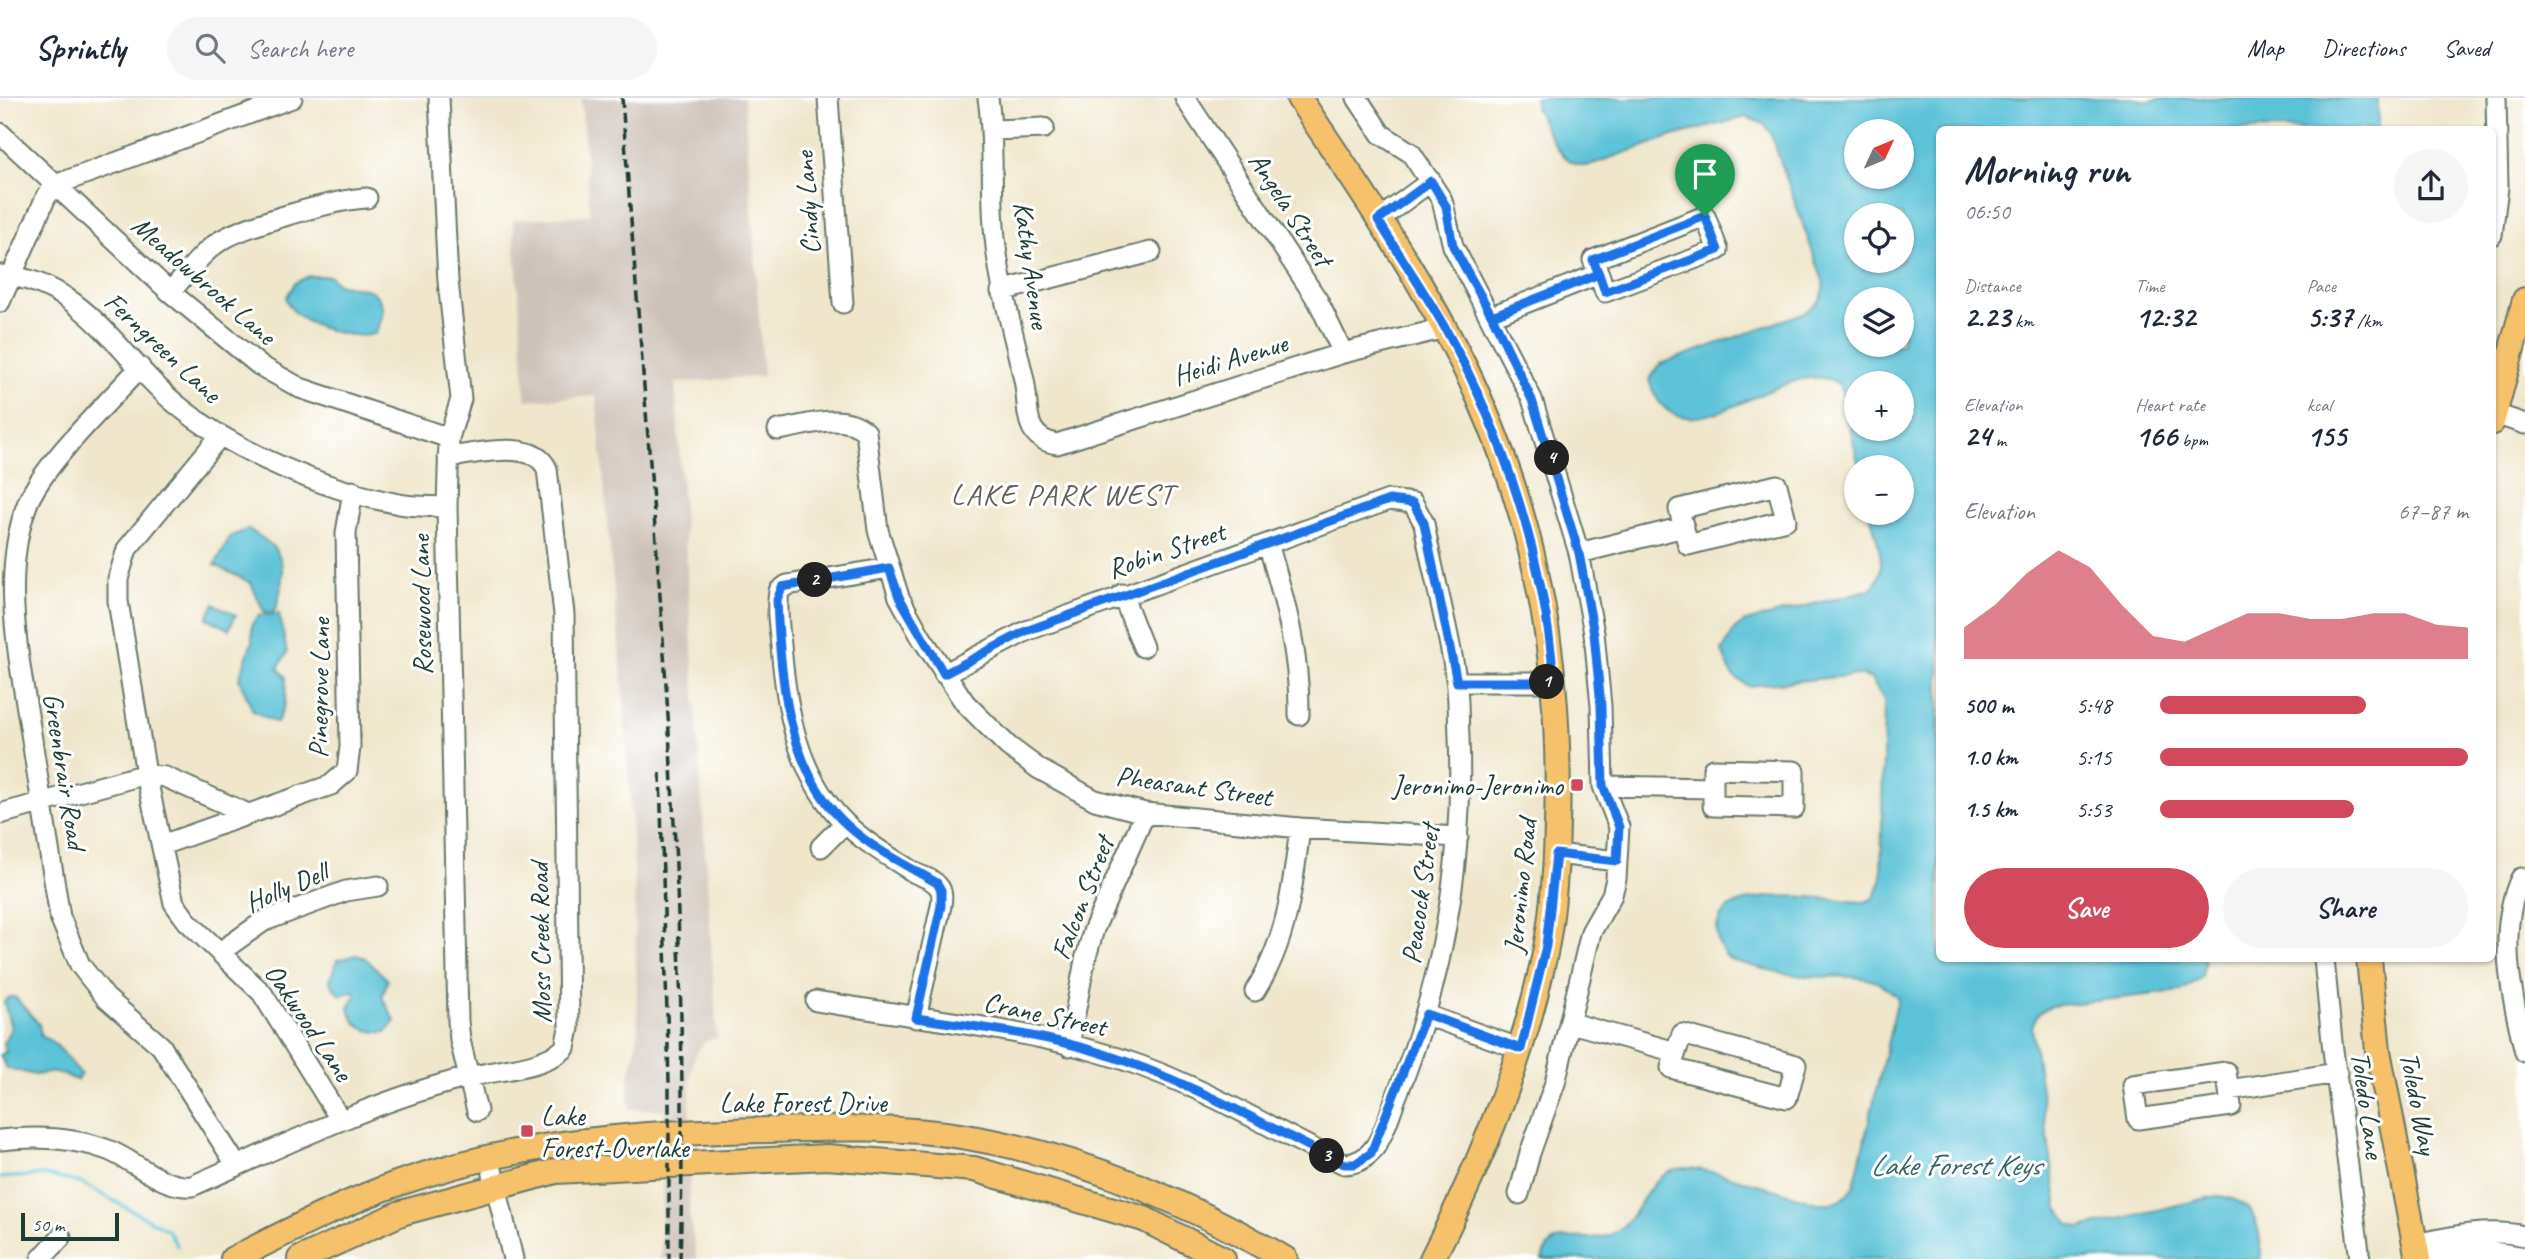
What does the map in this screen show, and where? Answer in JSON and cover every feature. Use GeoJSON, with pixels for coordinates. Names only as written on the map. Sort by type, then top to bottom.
{"type":"FeatureCollection","features":[{"type":"Feature","properties":{"kind":"main road","name":"Jeronimo Road"},"geometry":{"type":"LineString","coordinates":[[1299,98],[1445,328],[1488,419],[1514,491],[1533,556],[1546,617],[1554,682],[1558,745],[1556,854],[1546,946],[1521,1049],[1482,1157],[1432,1259]]}},
{"type":"Feature","properties":{"kind":"main road"},"geometry":{"type":"LineString","coordinates":[[2496,407],[2525,300]]}},
{"type":"Feature","properties":{"kind":"main road","name":"Toledo Way"},"geometry":{"type":"LineString","coordinates":[[2369,962],[2378,1051],[2417,1253]]}},
{"type":"Feature","properties":{"kind":"main road","name":"Lake Forest Drive"},"geometry":{"type":"LineString","coordinates":[[233,1259],[398,1183],[489,1157],[654,1132],[851,1128],[967,1137],[1073,1164],[1158,1194],[1218,1220],[1285,1259]]}},
{"type":"Feature","properties":{"kind":"main road","name":"Lake Forest Drive"},"geometry":{"type":"LineString","coordinates":[[300,1259],[401,1213],[496,1185],[556,1171],[827,1157],[910,1161],[974,1169],[1144,1219],[1223,1259]]}},
{"type":"Feature","properties":{"kind":"street"},"geometry":{"type":"LineString","coordinates":[[0,302],[6,276],[55,185],[73,176],[292,98]]}},
{"type":"Feature","properties":{"kind":"street","name":"Rosewood Lane"},"geometry":{"type":"LineString","coordinates":[[439,98],[448,281],[461,399],[449,447],[447,507],[458,1021],[477,1111]]}},
{"type":"Feature","properties":{"kind":"street","name":"Cindy Lane"},"geometry":{"type":"LineString","coordinates":[[828,98],[842,303]]}},
{"type":"Feature","properties":{"kind":"street","name":"Kathy Avenue"},"geometry":{"type":"LineString","coordinates":[[988,98],[993,131],[995,234],[1002,291],[1025,384],[1026,412],[1036,436]]}},
{"type":"Feature","properties":{"kind":"street","name":"Angela Street"},"geometry":{"type":"LineString","coordinates":[[1185,98],[1318,301],[1343,353]]}},
{"type":"Feature","properties":{"kind":"street"},"geometry":{"type":"LineString","coordinates":[[1357,98],[1381,134],[1411,153],[1446,206],[1453,246],[1492,316],[1537,412],[1579,553],[1594,634],[1601,706],[1603,786],[1619,827],[1617,861],[1612,895],[1591,932],[1571,1023],[1520,1194]]}},
{"type":"Feature","properties":{"kind":"street"},"geometry":{"type":"LineString","coordinates":[[2496,98],[2496,203]]}},
{"type":"Feature","properties":{"kind":"street"},"geometry":{"type":"LineString","coordinates":[[993,131],[1044,128]]}},
{"type":"Feature","properties":{"kind":"street","name":"Meadowbrook Lane"},"geometry":{"type":"LineString","coordinates":[[0,133],[235,349],[300,388],[449,447]]}},
{"type":"Feature","properties":{"kind":"street"},"geometry":{"type":"LineString","coordinates":[[1378,220],[1431,181]]}},
{"type":"Feature","properties":{"kind":"street"},"geometry":{"type":"LineString","coordinates":[[170,292],[209,250],[229,236],[345,199],[367,198]]}},
{"type":"Feature","properties":{"kind":"street"},"geometry":{"type":"LineString","coordinates":[[1705,216],[1718,250],[1605,292],[1599,274],[1593,260],[1705,216]]}},
{"type":"Feature","properties":{"kind":"street"},"geometry":{"type":"LineString","coordinates":[[1002,291],[1152,252]]}},
{"type":"Feature","properties":{"kind":"street"},"geometry":{"type":"LineString","coordinates":[[1492,316],[1599,274]]}},
{"type":"Feature","properties":{"kind":"street","name":"Ferngreen Lane"},"geometry":{"type":"LineString","coordinates":[[6,276],[39,283],[63,295],[94,318],[176,403],[220,436],[285,467],[353,491],[400,504],[447,507]]}},
{"type":"Feature","properties":{"kind":"street","name":"Heidi Avenue"},"geometry":{"type":"LineString","coordinates":[[1036,436],[1045,442],[1057,444],[1343,353],[1445,328]]}},
{"type":"Feature","properties":{"kind":"street","name":"Greenbrair Road"},"geometry":{"type":"LineString","coordinates":[[139,367],[44,475],[29,500],[20,522],[10,587],[12,614],[60,917],[76,959],[106,998],[161,1046],[237,1166]]}},
{"type":"Feature","properties":{"kind":"street"},"geometry":{"type":"LineString","coordinates":[[2496,419],[2525,425]]}},
{"type":"Feature","properties":{"kind":"street","name":"Pheasant Street"},"geometry":{"type":"LineString","coordinates":[[778,430],[842,420],[857,423],[866,432],[878,530],[899,597],[944,674],[990,729],[1039,769],[1095,800],[1145,814],[1300,828],[1458,838]]}},
{"type":"Feature","properties":{"kind":"street","name":"Oakwood Lane"},"geometry":{"type":"LineString","coordinates":[[220,436],[127,549],[118,579],[118,601],[146,774],[177,910],[262,993],[340,1119]]}},
{"type":"Feature","properties":{"kind":"street","name":"Moss Creek Road"},"geometry":{"type":"LineString","coordinates":[[0,1140],[50,1138],[93,1145],[184,1187],[340,1119],[468,1077],[547,1059],[565,1048],[569,1039],[564,614],[547,469],[541,458],[523,450],[449,447]]}},
{"type":"Feature","properties":{"kind":"street"},"geometry":{"type":"LineString","coordinates":[[1777,485],[1786,520],[1688,545],[1684,527],[1679,509],[1777,485]]}},
{"type":"Feature","properties":{"kind":"street","name":"Pinegrove Lane"},"geometry":{"type":"LineString","coordinates":[[162,845],[331,785],[347,771],[350,747],[346,533],[353,491]]}},
{"type":"Feature","properties":{"kind":"street","name":"Robin Street"},"geometry":{"type":"LineString","coordinates":[[944,674],[1002,641],[1122,594],[1389,500],[1413,503]]}},
{"type":"Feature","properties":{"kind":"street","name":"Peacock Street"},"geometry":{"type":"LineString","coordinates":[[1365,1160],[1380,1138],[1426,1014],[1447,918],[1458,838],[1461,784],[1457,682],[1424,523],[1413,503]]}},
{"type":"Feature","properties":{"kind":"street"},"geometry":{"type":"LineString","coordinates":[[1579,553],[1684,527]]}},
{"type":"Feature","properties":{"kind":"street"},"geometry":{"type":"LineString","coordinates":[[1268,544],[1288,615],[1299,679],[1299,715]]}},
{"type":"Feature","properties":{"kind":"street"},"geometry":{"type":"LineString","coordinates":[[889,568],[793,583],[779,591],[778,611],[783,675],[791,724],[799,751],[811,775],[845,823],[897,861],[937,883],[941,890],[941,906],[916,1018]]}},
{"type":"Feature","properties":{"kind":"street"},"geometry":{"type":"LineString","coordinates":[[1122,594],[1143,647]]}},
{"type":"Feature","properties":{"kind":"street"},"geometry":{"type":"LineString","coordinates":[[1457,682],[1554,682]]}},
{"type":"Feature","properties":{"kind":"street"},"geometry":{"type":"LineString","coordinates":[[0,814],[146,774],[165,777],[248,814]]}},
{"type":"Feature","properties":{"kind":"street"},"geometry":{"type":"LineString","coordinates":[[1603,786],[1713,788]]}},
{"type":"Feature","properties":{"kind":"street","name":"Falcon Street"},"geometry":{"type":"LineString","coordinates":[[1069,1045],[1085,960],[1094,929],[1145,814]]}},
{"type":"Feature","properties":{"kind":"street"},"geometry":{"type":"LineString","coordinates":[[821,847],[845,823]]}},
{"type":"Feature","properties":{"kind":"street"},"geometry":{"type":"LineString","coordinates":[[1255,991],[1270,967],[1282,937],[1300,828]]}},
{"type":"Feature","properties":{"kind":"street"},"geometry":{"type":"LineString","coordinates":[[1556,854],[1617,861]]}},
{"type":"Feature","properties":{"kind":"street"},"geometry":{"type":"LineString","coordinates":[[2521,878],[2513,896],[2508,932],[2515,1003],[2525,1052]]}},
{"type":"Feature","properties":{"kind":"street","name":"Holly Dell"},"geometry":{"type":"LineString","coordinates":[[220,952],[264,921],[346,891],[378,886]]}},
{"type":"Feature","properties":{"kind":"street","name":"Toledo Lane"},"geometry":{"type":"LineString","coordinates":[[2324,962],[2360,1259]]}},
{"type":"Feature","properties":{"kind":"street","name":"Crane Street"},"geometry":{"type":"LineString","coordinates":[[816,1001],[994,1029],[1099,1052],[1216,1097],[1344,1164],[1365,1160]]}},
{"type":"Feature","properties":{"kind":"street"},"geometry":{"type":"LineString","coordinates":[[1426,1014],[1521,1049]]}},
{"type":"Feature","properties":{"kind":"street"},"geometry":{"type":"LineString","coordinates":[[1571,1023],[1676,1052]]}},
{"type":"Feature","properties":{"kind":"street"},"geometry":{"type":"LineString","coordinates":[[1682,1034],[1796,1065],[1787,1098],[1671,1068],[1676,1052],[1682,1034]]}},
{"type":"Feature","properties":{"kind":"street"},"geometry":{"type":"LineString","coordinates":[[2226,1072],[2229,1090],[2231,1106],[2138,1119],[2133,1085],[2226,1072]]}},
{"type":"Feature","properties":{"kind":"street"},"geometry":{"type":"LineString","coordinates":[[2229,1090],[2337,1073]]}},
{"type":"Feature","properties":{"kind":"street"},"geometry":{"type":"LineString","coordinates":[[489,1157],[513,1259]]}},
{"type":"Feature","properties":{"kind":"street"},"geometry":{"type":"LineString","coordinates":[[2417,1253],[2460,1234],[2492,1232],[2525,1236]]}},
{"type":"Feature","properties":{"kind":"street"},"geometry":{"type":"LineString","coordinates":[[41,1259],[61,1237]]}},
{"type":"Feature","properties":{"kind":"street"},"geometry":{"type":"LineString","coordinates":[[2417,1253],[2486,1251],[2525,1257]]}},
{"type":"Feature","properties":{"kind":"shaded area"},"geometry":{"type":"Polygon","coordinates":[[[581,98],[744,98],[763,376],[675,383],[717,1038],[704,1042],[694,1057],[690,1086],[689,1213],[697,1259],[661,1259],[664,1110],[630,1109],[629,1101],[629,1077],[638,1037],[634,865],[624,698],[596,396],[526,400],[513,220],[590,215],[581,98]]]}},
{"type":"Feature","properties":{"kind":"water","name":"Lake Forest Keys"},"geometry":{"type":"Polygon","coordinates":[[[1535,98],[2131,98],[2150,101],[2164,98],[2378,98],[2378,126],[1936,126],[1936,962],[2204,962],[2202,977],[2181,991],[2051,1006],[2036,1017],[2032,1028],[2058,1208],[2069,1224],[2081,1228],[2216,1196],[2229,1198],[2247,1208],[2253,1216],[2259,1235],[2261,1259],[1707,1259],[1697,1256],[1685,1259],[1542,1259],[1553,1242],[1571,1238],[1601,1237],[1617,1231],[1630,1219],[1658,1180],[1667,1173],[1683,1168],[1730,1176],[1818,1203],[1840,1201],[1854,1185],[1898,998],[1877,982],[1866,979],[1803,976],[1737,962],[1725,955],[1717,936],[1720,918],[1732,906],[1751,899],[1800,897],[1864,902],[1874,898],[1881,881],[1884,700],[1870,678],[1856,675],[1748,686],[1732,675],[1722,651],[1735,629],[1745,622],[1868,590],[1880,575],[1881,565],[1873,525],[1914,525],[1914,455],[1856,455],[1853,441],[1914,441],[1914,371],[1844,371],[1844,400],[1841,386],[1820,377],[1795,381],[1710,415],[1684,417],[1664,407],[1649,380],[1660,364],[1803,313],[1822,296],[1823,281],[1770,132],[1764,124],[1746,117],[1673,136],[1587,166],[1568,159],[1555,144],[1535,107],[1535,98]]]}},
{"type":"Feature","properties":{"kind":"water"},"geometry":{"type":"Polygon","coordinates":[[[309,276],[330,276],[337,284],[365,288],[376,295],[383,311],[376,333],[339,333],[300,316],[291,308],[286,298],[295,283],[309,276]]]}},
{"type":"Feature","properties":{"kind":"water"},"geometry":{"type":"Polygon","coordinates":[[[248,529],[269,543],[281,561],[282,579],[274,612],[264,612],[251,583],[215,565],[230,537],[248,529]]]}},
{"type":"Feature","properties":{"kind":"water"},"geometry":{"type":"Polygon","coordinates":[[[214,604],[236,615],[229,629],[207,618],[214,604]]]}},
{"type":"Feature","properties":{"kind":"water"},"geometry":{"type":"Polygon","coordinates":[[[279,614],[287,653],[278,668],[286,677],[285,704],[277,723],[253,711],[239,679],[252,642],[252,624],[259,615],[279,614]]]}},
{"type":"Feature","properties":{"kind":"water"},"geometry":{"type":"Polygon","coordinates":[[[356,955],[365,958],[388,980],[382,997],[395,1021],[386,1032],[368,1030],[358,1025],[349,1008],[356,994],[353,991],[341,995],[330,982],[337,960],[356,955]]]}},
{"type":"Feature","properties":{"kind":"water"},"geometry":{"type":"Polygon","coordinates":[[[15,997],[39,1024],[41,1037],[53,1042],[81,1074],[77,1080],[56,1072],[35,1075],[6,1068],[0,1055],[6,1052],[3,1044],[11,1028],[4,1002],[15,997]]]}},
{"type":"Feature","properties":{"kind":"waterway"},"geometry":{"type":"LineString","coordinates":[[0,1178],[45,1175],[81,1183],[168,1230],[177,1246]]}},
{"type":"Feature","properties":{"kind":"railway"},"geometry":{"type":"LineString","coordinates":[[622,98],[666,678],[674,823],[682,1114],[680,1259]]}},
{"type":"Feature","properties":{"kind":"railway"},"geometry":{"type":"LineString","coordinates":[[660,773],[669,1082],[669,1259]]}},
{"type":"Feature","properties":{"kind":"place","name":"Jeronimo-Jeronimo"},"geometry":{"type":"Point","coordinates":[1577,785]}},
{"type":"Feature","properties":{"kind":"place","name":"Lake Forest-Overlake"},"geometry":{"type":"Point","coordinates":[527,1131]}},
{"type":"Feature","properties":{"kind":"district","name":"LAKE PARK WEST"},"geometry":{"type":"Point","coordinates":[1063,494]}},
{"type":"Feature","properties":{"kind":"route"},"geometry":{"type":"LineString","coordinates":[[1705,216],[1593,260],[1599,274],[1492,316],[1453,246],[1446,206],[1431,181],[1378,220],[1445,328],[1488,419],[1514,491],[1533,556],[1552,650],[1554,682],[1457,682],[1446,618],[1424,523],[1413,503],[1401,500],[1389,500],[1122,594],[1002,641],[944,674],[899,597],[889,568],[782,587],[777,600],[784,688],[799,751],[811,775],[831,807],[845,823],[865,840],[919,875],[937,883],[941,890],[941,906],[916,1018],[994,1029],[1099,1052],[1216,1097],[1344,1164],[1365,1160],[1380,1138],[1426,1014],[1521,1049],[1546,946],[1556,854],[1617,861],[1619,827],[1603,786],[1601,706],[1594,634],[1579,553],[1546,438],[1532,400],[1492,316],[1545,295],[1599,274],[1605,292],[1718,250],[1705,216]]}}]}
